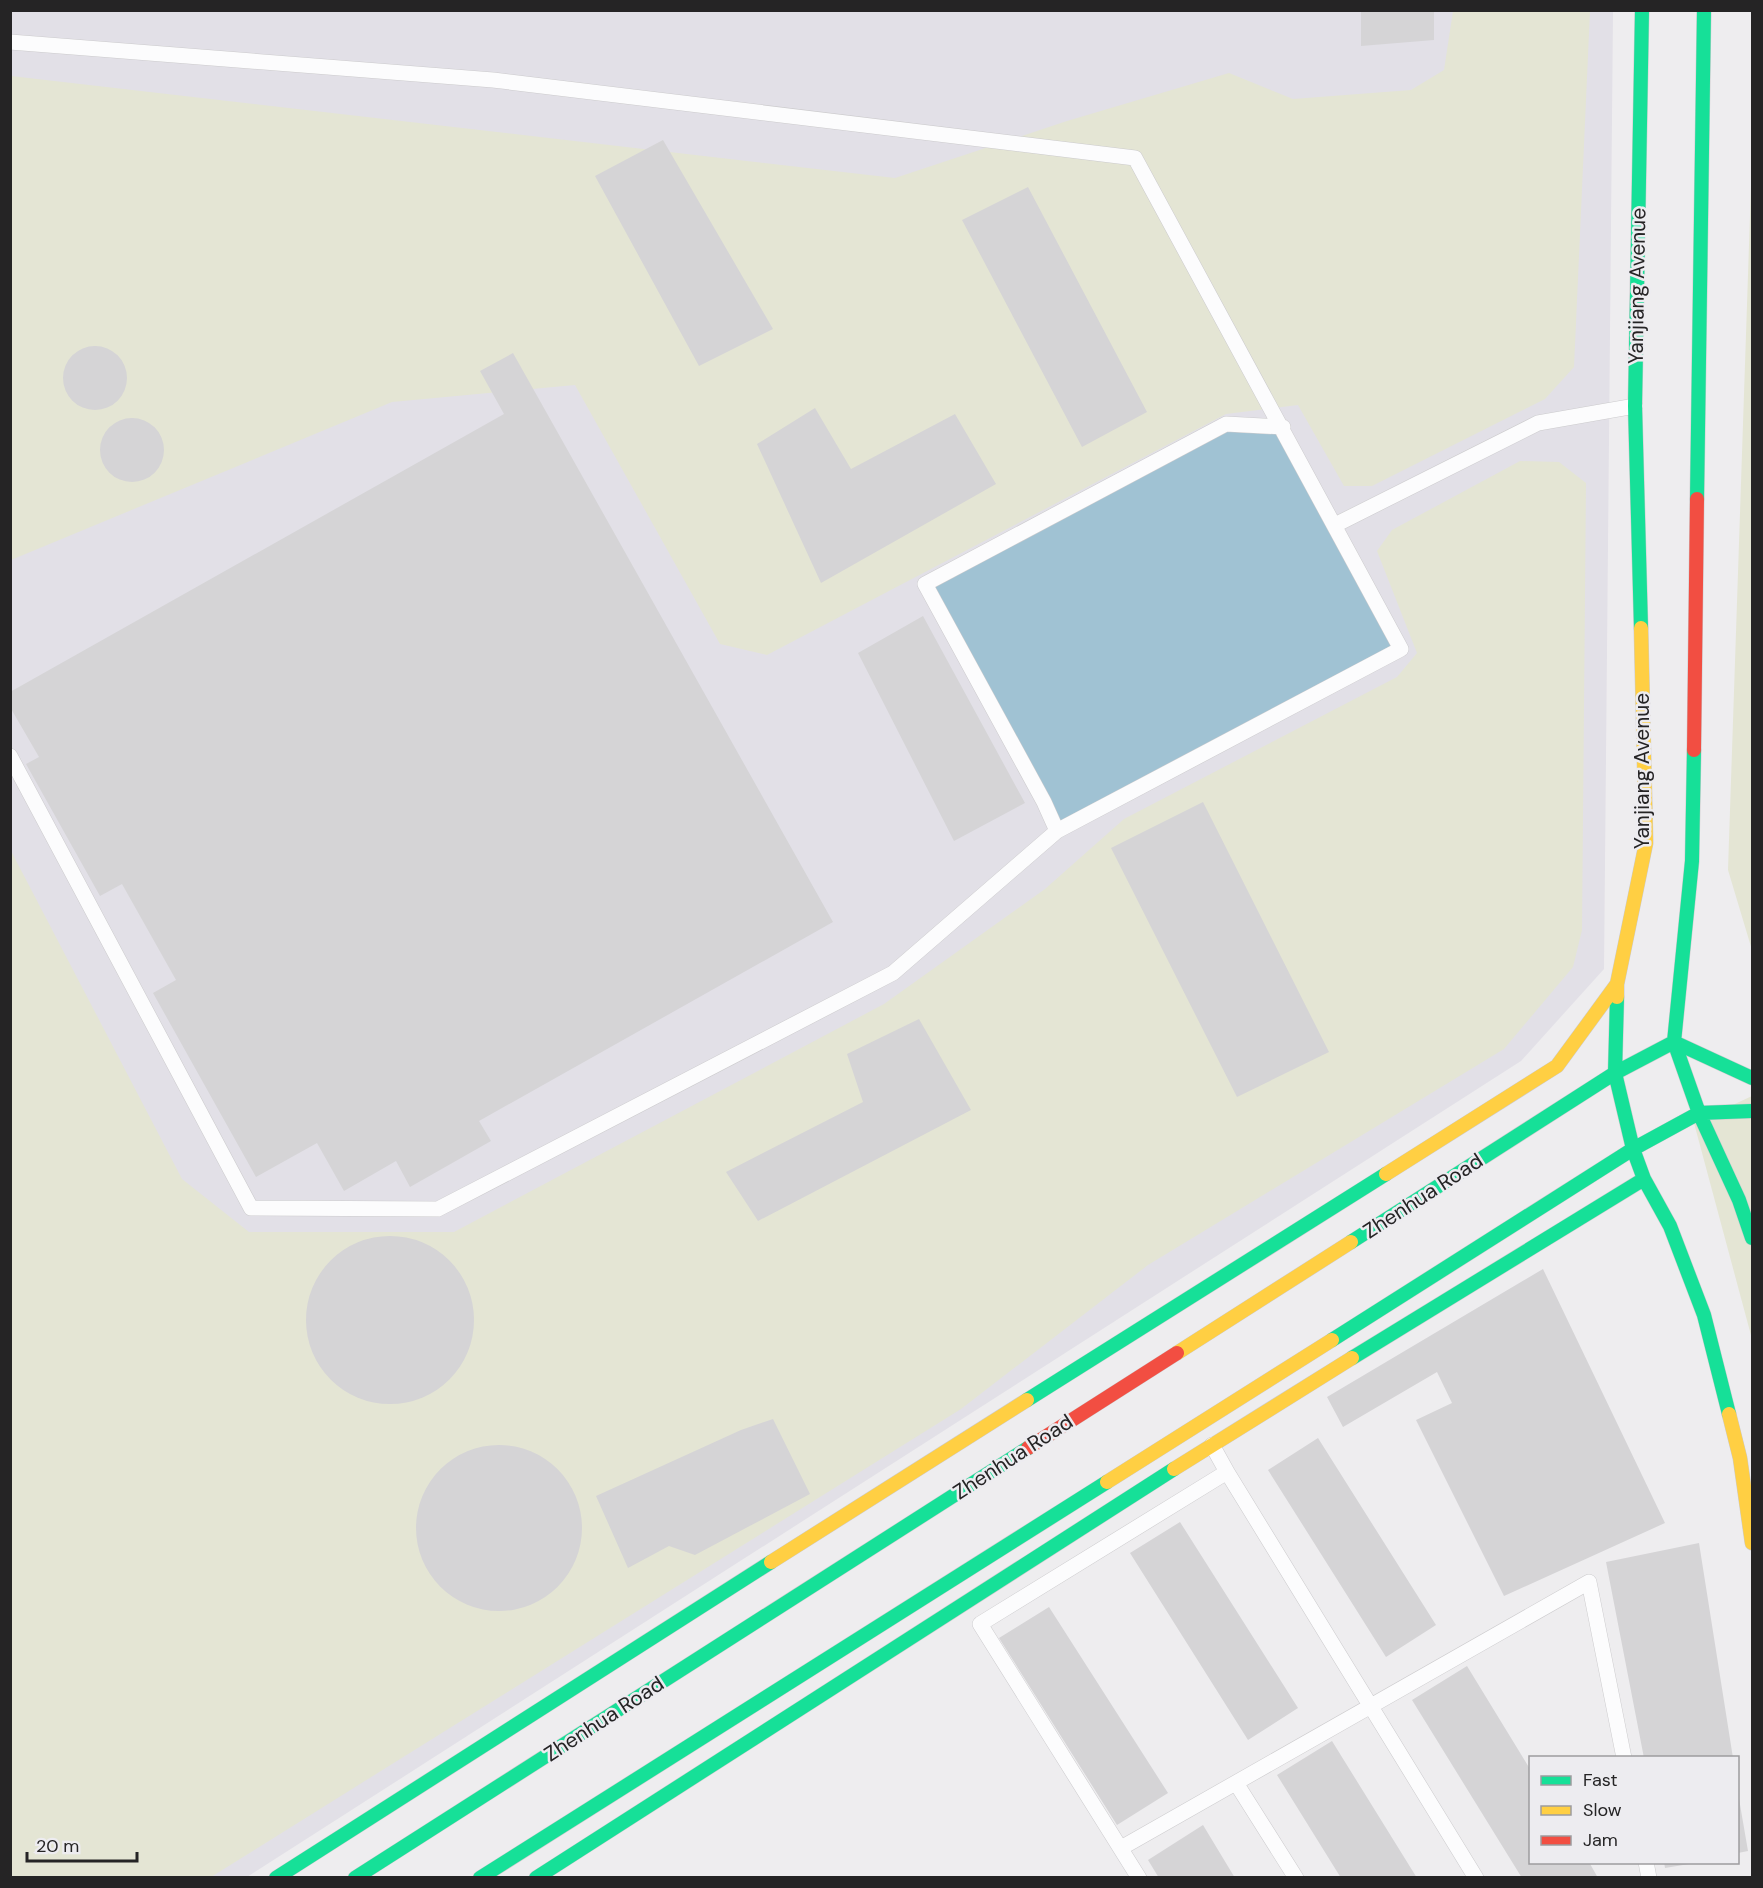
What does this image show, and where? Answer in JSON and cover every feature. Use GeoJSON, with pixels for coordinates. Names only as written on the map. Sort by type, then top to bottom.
{"type":"FeatureCollection","features":[{"type":"Feature","properties":{"kind":"main road","name":"Yanjiang Avenue"},"geometry":{"type":"LineString","coordinates":[[1642,10],[1635,406],[1646,843],[1617,984],[1615,1073],[1632,1149],[1644,1179],[1670,1226],[1704,1315],[1740,1458],[1752,1543]]}},
{"type":"Feature","properties":{"kind":"main road"},"geometry":{"type":"LineString","coordinates":[[1704,10],[1692,861],[1674,1042],[1699,1113],[1739,1200],[1752,1238]]}},
{"type":"Feature","properties":{"kind":"main road"},"geometry":{"type":"LineString","coordinates":[[276,1878],[748,1575],[1557,1066],[1617,984]]}},
{"type":"Feature","properties":{"kind":"main road"},"geometry":{"type":"LineString","coordinates":[[1674,1042],[1752,1078]]}},
{"type":"Feature","properties":{"kind":"main road","name":"Zhenhua Road"},"geometry":{"type":"LineString","coordinates":[[355,1878],[1615,1073],[1674,1042]]}},
{"type":"Feature","properties":{"kind":"main road"},"geometry":{"type":"LineString","coordinates":[[480,1878],[1632,1149],[1699,1113],[1752,1111]]}},
{"type":"Feature","properties":{"kind":"main road"},"geometry":{"type":"LineString","coordinates":[[536,1878],[1212,1445],[1644,1179]]}},
{"type":"Feature","properties":{"kind":"lane"},"geometry":{"type":"LineString","coordinates":[[10,42],[493,80],[1135,158],[1283,427],[1401,649],[1057,831],[893,973],[438,1209],[251,1208],[10,756]]}},
{"type":"Feature","properties":{"kind":"lane"},"geometry":{"type":"LineString","coordinates":[[1335,525],[1538,423],[1635,406]]}},
{"type":"Feature","properties":{"kind":"lane"},"geometry":{"type":"LineString","coordinates":[[1057,831],[1044,802],[925,584],[1226,424],[1283,427]]}},
{"type":"Feature","properties":{"kind":"lane"},"geometry":{"type":"LineString","coordinates":[[1212,1445],[1476,1878]]}},
{"type":"Feature","properties":{"kind":"lane"},"geometry":{"type":"LineString","coordinates":[[1139,1878],[980,1624],[1227,1472]]}},
{"type":"Feature","properties":{"kind":"lane"},"geometry":{"type":"LineString","coordinates":[[1121,1848],[1589,1582],[1624,1756]]}},
{"type":"Feature","properties":{"kind":"lane"},"geometry":{"type":"LineString","coordinates":[[1236,1783],[1296,1878]]}},
{"type":"Feature","properties":{"kind":"shaded area"},"geometry":{"type":"Polygon","coordinates":[[[11,11],[1613,11],[1604,969],[1521,1061],[247,1877],[11,1878],[11,11]]]}},
{"type":"Feature","properties":{"kind":"green space"},"geometry":{"type":"Polygon","coordinates":[[[1453,11],[1590,11],[1574,367],[1545,399],[1372,486],[1344,486],[1298,405],[1226,414],[767,655],[720,644],[575,385],[392,402],[11,560],[11,76],[895,178],[1067,121],[1229,73],[1293,99],[1411,90],[1444,70],[1453,11]]]}},
{"type":"Feature","properties":{"kind":"green space"},"geometry":{"type":"Polygon","coordinates":[[[1752,156],[1752,950],[1728,870],[1752,156]]]}},
{"type":"Feature","properties":{"kind":"green space"},"geometry":{"type":"Polygon","coordinates":[[[1520,461],[1559,462],[1586,483],[1582,930],[1573,967],[1504,1049],[1148,1265],[961,1409],[211,1877],[11,1877],[10,849],[182,1179],[249,1232],[454,1232],[884,1004],[1045,889],[1124,819],[1397,677],[1417,653],[1377,551],[1392,530],[1520,461]]]}},
{"type":"Feature","properties":{"kind":"green space"},"geometry":{"type":"Polygon","coordinates":[[[1752,1096],[1752,1339],[1694,1123],[1752,1096]]]}},
{"type":"Feature","properties":{"kind":"water"},"geometry":{"type":"Polygon","coordinates":[[[1226,424],[1283,427],[1401,649],[1057,831],[925,584],[1226,424]]]}},
{"type":"Feature","properties":{"kind":"building"},"geometry":{"type":"Polygon","coordinates":[[[1361,10],[1434,10],[1434,40],[1361,46],[1361,10]]]}},
{"type":"Feature","properties":{"kind":"building"},"geometry":{"type":"Polygon","coordinates":[[[663,140],[773,329],[699,366],[595,176],[663,140]]]}},
{"type":"Feature","properties":{"kind":"building"},"geometry":{"type":"Polygon","coordinates":[[[1028,187],[1147,412],[1082,447],[962,220],[1028,187]]]}},
{"type":"Feature","properties":{"kind":"building"},"geometry":{"type":"Polygon","coordinates":[[[95,346],[118,355],[127,378],[118,401],[95,410],[72,401],[63,378],[72,355],[95,346]]]}},
{"type":"Feature","properties":{"kind":"building"},"geometry":{"type":"Polygon","coordinates":[[[513,353],[833,922],[479,1121],[491,1141],[410,1187],[396,1161],[344,1191],[317,1143],[256,1177],[153,993],[176,980],[122,884],[100,896],[26,764],[39,757],[10,707],[10,692],[504,414],[480,371],[513,353]]]}},
{"type":"Feature","properties":{"kind":"building"},"geometry":{"type":"Polygon","coordinates":[[[815,408],[851,469],[955,414],[996,484],[821,583],[757,444],[815,408]]]}},
{"type":"Feature","properties":{"kind":"building"},"geometry":{"type":"Polygon","coordinates":[[[132,418],[150,424],[158,432],[164,450],[158,468],[150,476],[132,482],[114,476],[106,468],[100,450],[106,432],[114,424],[132,418]]]}},
{"type":"Feature","properties":{"kind":"building"},"geometry":{"type":"Polygon","coordinates":[[[923,616],[1025,803],[954,841],[858,653],[923,616]]]}},
{"type":"Feature","properties":{"kind":"building"},"geometry":{"type":"Polygon","coordinates":[[[1203,802],[1329,1052],[1237,1097],[1111,848],[1203,802]]]}},
{"type":"Feature","properties":{"kind":"building"},"geometry":{"type":"Polygon","coordinates":[[[919,1019],[971,1110],[758,1221],[726,1172],[863,1102],[847,1054],[919,1019]]]}},
{"type":"Feature","properties":{"kind":"building"},"geometry":{"type":"Polygon","coordinates":[[[390,1236],[422,1243],[437,1250],[449,1261],[460,1273],[467,1288],[474,1320],[467,1352],[460,1367],[449,1379],[437,1390],[422,1397],[390,1404],[358,1397],[343,1390],[331,1379],[320,1367],[313,1352],[306,1320],[313,1288],[320,1273],[331,1261],[343,1250],[358,1243],[390,1236]]]}},
{"type":"Feature","properties":{"kind":"building"},"geometry":{"type":"Polygon","coordinates":[[[1543,1269],[1665,1523],[1504,1596],[1416,1420],[1452,1403],[1437,1372],[1343,1427],[1327,1397],[1543,1269]]]}},
{"type":"Feature","properties":{"kind":"building"},"geometry":{"type":"Polygon","coordinates":[[[773,1419],[810,1494],[695,1555],[669,1546],[628,1568],[596,1496],[741,1430],[773,1419]]]}},
{"type":"Feature","properties":{"kind":"building"},"geometry":{"type":"Polygon","coordinates":[[[1318,1438],[1436,1625],[1386,1657],[1268,1470],[1318,1438]]]}},
{"type":"Feature","properties":{"kind":"building"},"geometry":{"type":"Polygon","coordinates":[[[499,1445],[515,1446],[531,1451],[558,1469],[576,1496],[581,1512],[581,1544],[576,1560],[558,1587],[531,1605],[515,1610],[499,1611],[483,1610],[467,1605],[440,1587],[422,1560],[417,1544],[416,1528],[417,1512],[422,1496],[440,1469],[467,1451],[483,1446],[499,1445]]]}},
{"type":"Feature","properties":{"kind":"building"},"geometry":{"type":"Polygon","coordinates":[[[1180,1522],[1298,1708],[1248,1740],[1130,1553],[1180,1522]]]}},
{"type":"Feature","properties":{"kind":"building"},"geometry":{"type":"Polygon","coordinates":[[[1699,1543],[1733,1756],[1644,1756],[1606,1562],[1699,1543]]]}},
{"type":"Feature","properties":{"kind":"building"},"geometry":{"type":"Polygon","coordinates":[[[1049,1607],[1168,1793],[1117,1825],[999,1638],[1049,1607]]]}},
{"type":"Feature","properties":{"kind":"building"},"geometry":{"type":"Polygon","coordinates":[[[1467,1666],[1529,1767],[1529,1864],[1590,1864],[1598,1878],[1522,1878],[1412,1700],[1467,1666]]]}},
{"type":"Feature","properties":{"kind":"building"},"geometry":{"type":"Polygon","coordinates":[[[1332,1741],[1417,1878],[1341,1878],[1277,1775],[1332,1741]]]}},
{"type":"Feature","properties":{"kind":"building"},"geometry":{"type":"Polygon","coordinates":[[[1739,1799],[1748,1851],[1739,1853],[1739,1799]]]}},
{"type":"Feature","properties":{"kind":"building"},"geometry":{"type":"Polygon","coordinates":[[[1203,1825],[1235,1878],[1159,1878],[1148,1860],[1203,1825]]]}},
{"type":"Feature","properties":{"kind":"building"},"geometry":{"type":"Polygon","coordinates":[[[1664,1864],[1689,1864],[1665,1868],[1664,1864]]]}},
{"type":"Feature","properties":{"kind":"traffic: fast"},"geometry":{"type":"LineString","coordinates":[[1641,628],[1635,406],[1642,10]]}},
{"type":"Feature","properties":{"kind":"traffic: fast"},"geometry":{"type":"LineString","coordinates":[[1697,499],[1704,10]]}},
{"type":"Feature","properties":{"kind":"traffic: fast"},"geometry":{"type":"LineString","coordinates":[[1694,750],[1692,861],[1674,1042],[1699,1113],[1739,1200],[1752,1238]]}},
{"type":"Feature","properties":{"kind":"traffic: fast"},"geometry":{"type":"LineString","coordinates":[[1617,997],[1615,1073],[1633,1149],[1644,1179],[1670,1226],[1704,1315],[1729,1414]]}},
{"type":"Feature","properties":{"kind":"traffic: fast"},"geometry":{"type":"LineString","coordinates":[[1351,1242],[1615,1073],[1674,1042],[1752,1078]]}},
{"type":"Feature","properties":{"kind":"traffic: fast"},"geometry":{"type":"LineString","coordinates":[[1332,1340],[1633,1149],[1699,1113],[1752,1111]]}},
{"type":"Feature","properties":{"kind":"traffic: fast"},"geometry":{"type":"LineString","coordinates":[[1027,1400],[1386,1174]]}},
{"type":"Feature","properties":{"kind":"traffic: fast"},"geometry":{"type":"LineString","coordinates":[[1352,1358],[1644,1179]]}},
{"type":"Feature","properties":{"kind":"traffic: fast"},"geometry":{"type":"LineString","coordinates":[[355,1878],[1028,1448]]}},
{"type":"Feature","properties":{"kind":"traffic: fast"},"geometry":{"type":"LineString","coordinates":[[536,1878],[1174,1469]]}},
{"type":"Feature","properties":{"kind":"traffic: fast"},"geometry":{"type":"LineString","coordinates":[[480,1878],[1107,1482]]}},
{"type":"Feature","properties":{"kind":"traffic: fast"},"geometry":{"type":"LineString","coordinates":[[276,1878],[771,1562]]}},
{"type":"Feature","properties":{"kind":"traffic: slow"},"geometry":{"type":"LineString","coordinates":[[1617,997],[1617,984],[1646,843],[1641,628]]}},
{"type":"Feature","properties":{"kind":"traffic: slow"},"geometry":{"type":"LineString","coordinates":[[1386,1174],[1557,1066],[1617,984]]}},
{"type":"Feature","properties":{"kind":"traffic: slow"},"geometry":{"type":"LineString","coordinates":[[1177,1353],[1351,1242]]}},
{"type":"Feature","properties":{"kind":"traffic: slow"},"geometry":{"type":"LineString","coordinates":[[1107,1482],[1332,1340]]}},
{"type":"Feature","properties":{"kind":"traffic: slow"},"geometry":{"type":"LineString","coordinates":[[1174,1469],[1352,1358]]}},
{"type":"Feature","properties":{"kind":"traffic: slow"},"geometry":{"type":"LineString","coordinates":[[771,1562],[1027,1400]]}},
{"type":"Feature","properties":{"kind":"traffic: slow"},"geometry":{"type":"LineString","coordinates":[[1729,1414],[1740,1458],[1752,1543]]}},
{"type":"Feature","properties":{"kind":"traffic: jam"},"geometry":{"type":"LineString","coordinates":[[1694,750],[1697,499]]}},
{"type":"Feature","properties":{"kind":"traffic: jam"},"geometry":{"type":"LineString","coordinates":[[1028,1448],[1177,1353]]}}]}
